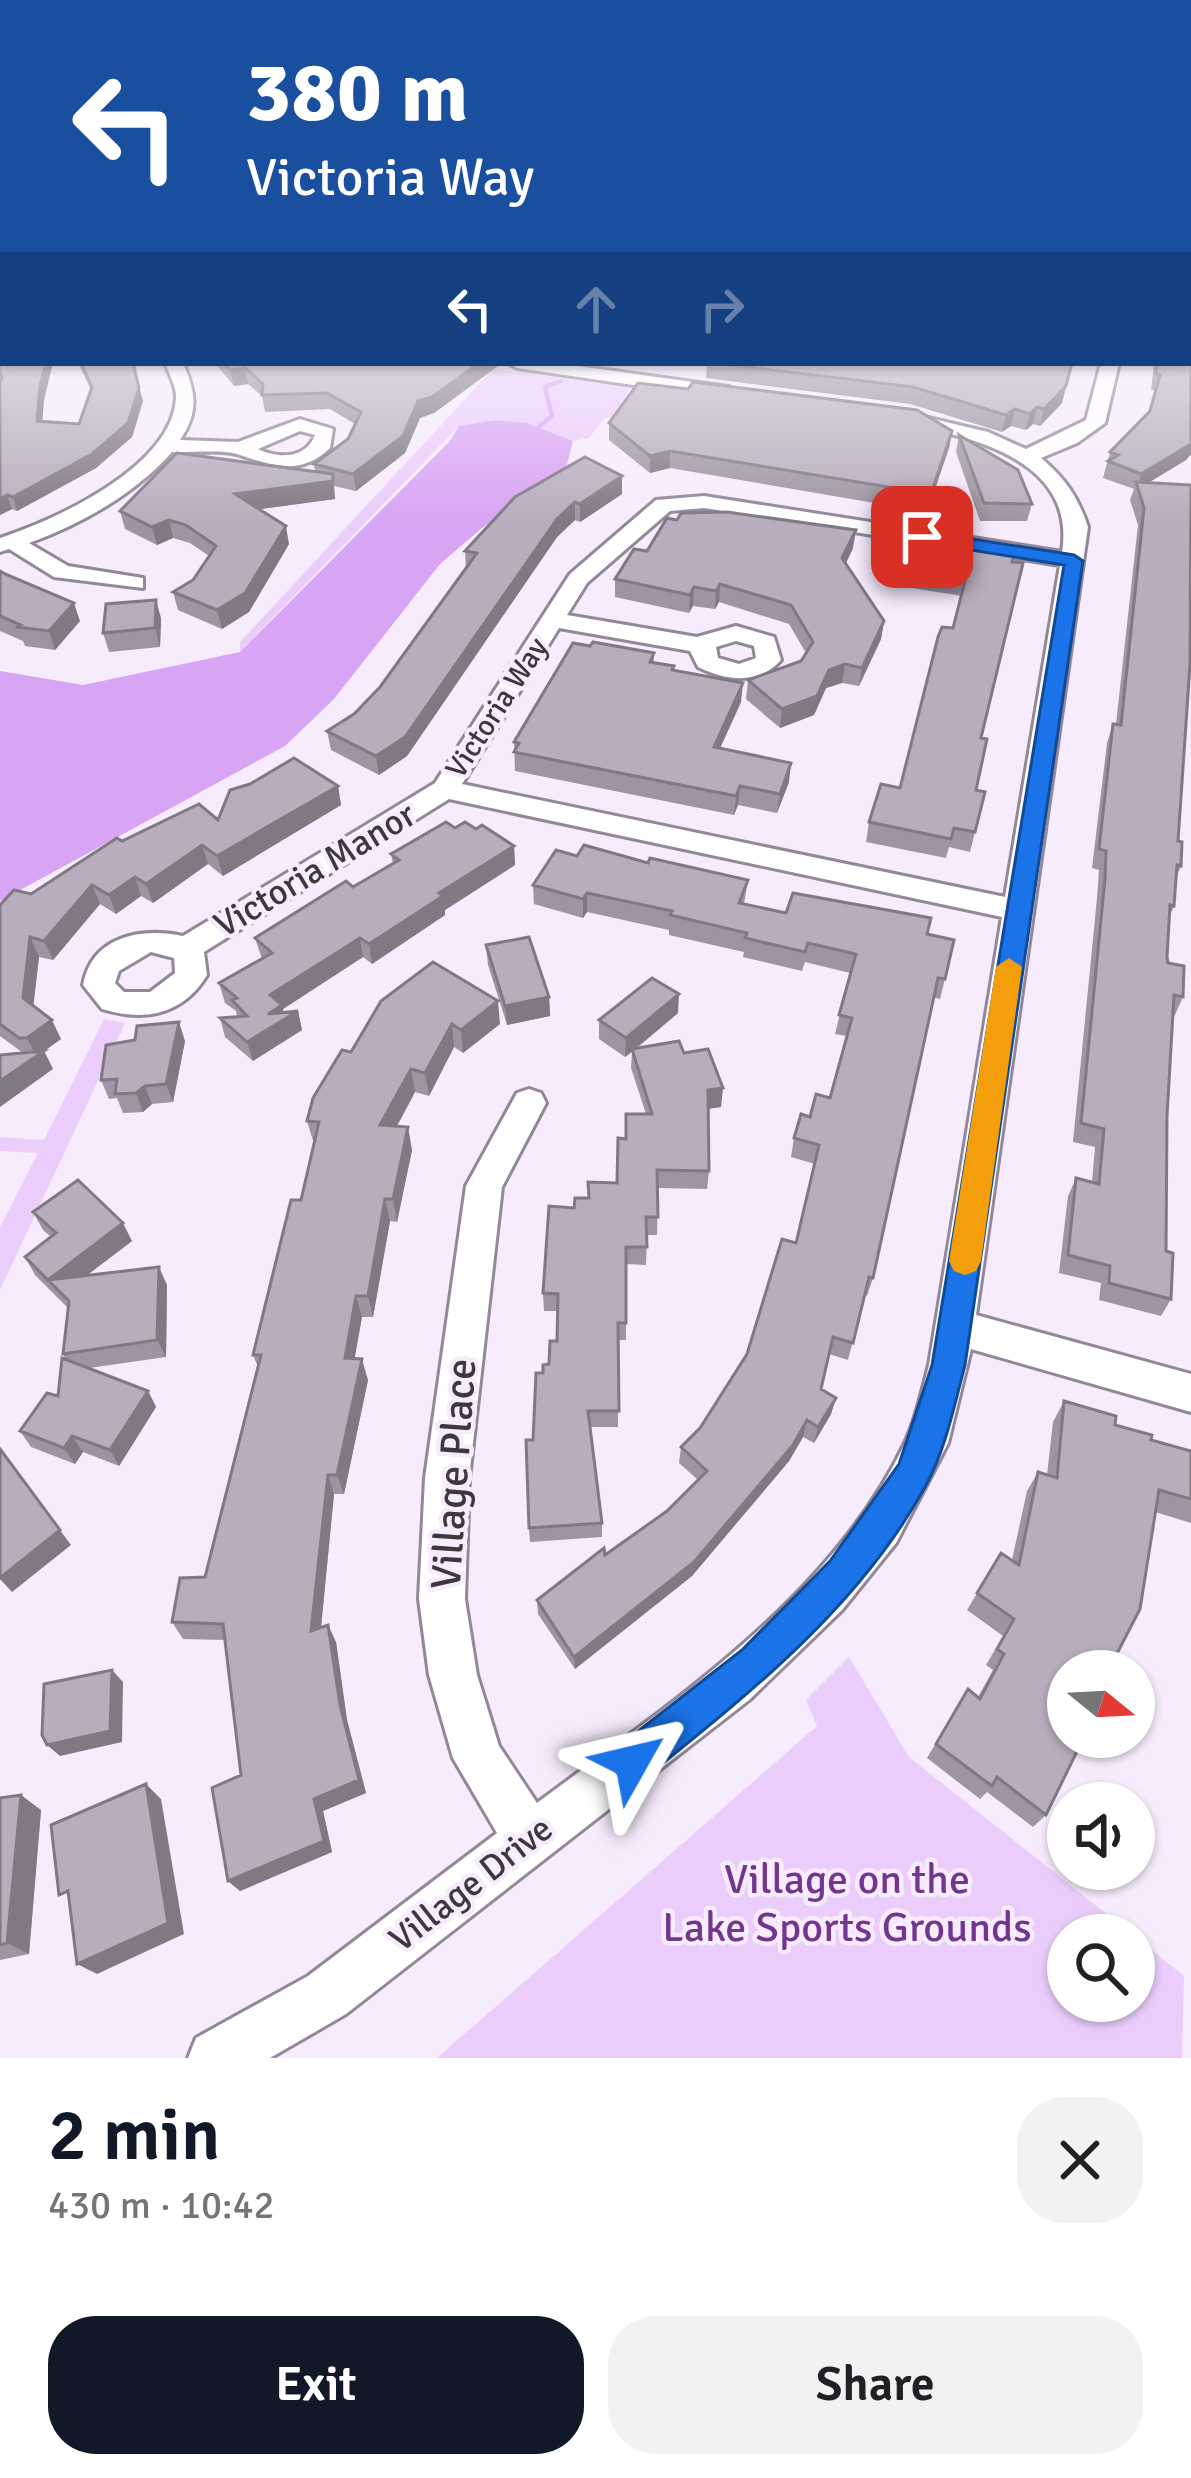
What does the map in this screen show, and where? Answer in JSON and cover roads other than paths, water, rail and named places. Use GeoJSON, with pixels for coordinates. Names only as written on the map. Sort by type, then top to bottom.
{"type":"FeatureCollection","features":[{"type":"Feature","properties":{"kind":"street"},"geometry":{"type":"LineString","coordinates":[[6,543],[84,509],[170,446],[188,395],[176,366]]}},
{"type":"Feature","properties":{"kind":"street"},"geometry":{"type":"LineString","coordinates":[[559,366],[670,374],[754,397]]}},
{"type":"Feature","properties":{"kind":"street"},"geometry":{"type":"LineString","coordinates":[[1024,457],[1095,423],[1109,366]]}},
{"type":"Feature","properties":{"kind":"street","name":"Village Drive"},"geometry":{"type":"LineString","coordinates":[[216,2058],[327,1995],[755,1664],[843,1575],[912,1476],[925,1448],[955,1327],[1077,527],[1072,504],[1053,477],[1024,457],[963,430],[868,413]]}},
{"type":"Feature","properties":{"kind":"street"},"geometry":{"type":"LineString","coordinates":[[170,446],[243,448]]}},
{"type":"Feature","properties":{"kind":"street","name":"Victoria Way"},"geometry":{"type":"LineString","coordinates":[[1018,910],[445,789],[578,579],[664,505],[686,501],[1074,561]]}},
{"type":"Feature","properties":{"kind":"street"},"geometry":{"type":"LineString","coordinates":[[6,543],[62,572],[135,583]]}},
{"type":"Feature","properties":{"kind":"street"},"geometry":{"type":"LineString","coordinates":[[553,620],[704,646]]}},
{"type":"Feature","properties":{"kind":"street","name":"Victoria Manor"},"geometry":{"type":"LineString","coordinates":[[184,950],[445,789]]}},
{"type":"Feature","properties":{"kind":"street","name":"Village Place"},"geometry":{"type":"LineString","coordinates":[[529,1103],[484,1186],[447,1478],[442,1599],[453,1675],[478,1758],[530,1838]]}},
{"type":"Feature","properties":{"kind":"street"},"geometry":{"type":"LineString","coordinates":[[955,1327],[1191,1393]]}},
{"type":"Feature","properties":{"kind":"waterway"},"geometry":{"type":"LineString","coordinates":[[539,427],[552,416],[545,387],[561,381]]}},
{"type":"Feature","properties":{"kind":"park label","name":"Village on the Lake Sports Grounds"},"geometry":{"type":"Point","coordinates":[847,1903]}}]}
